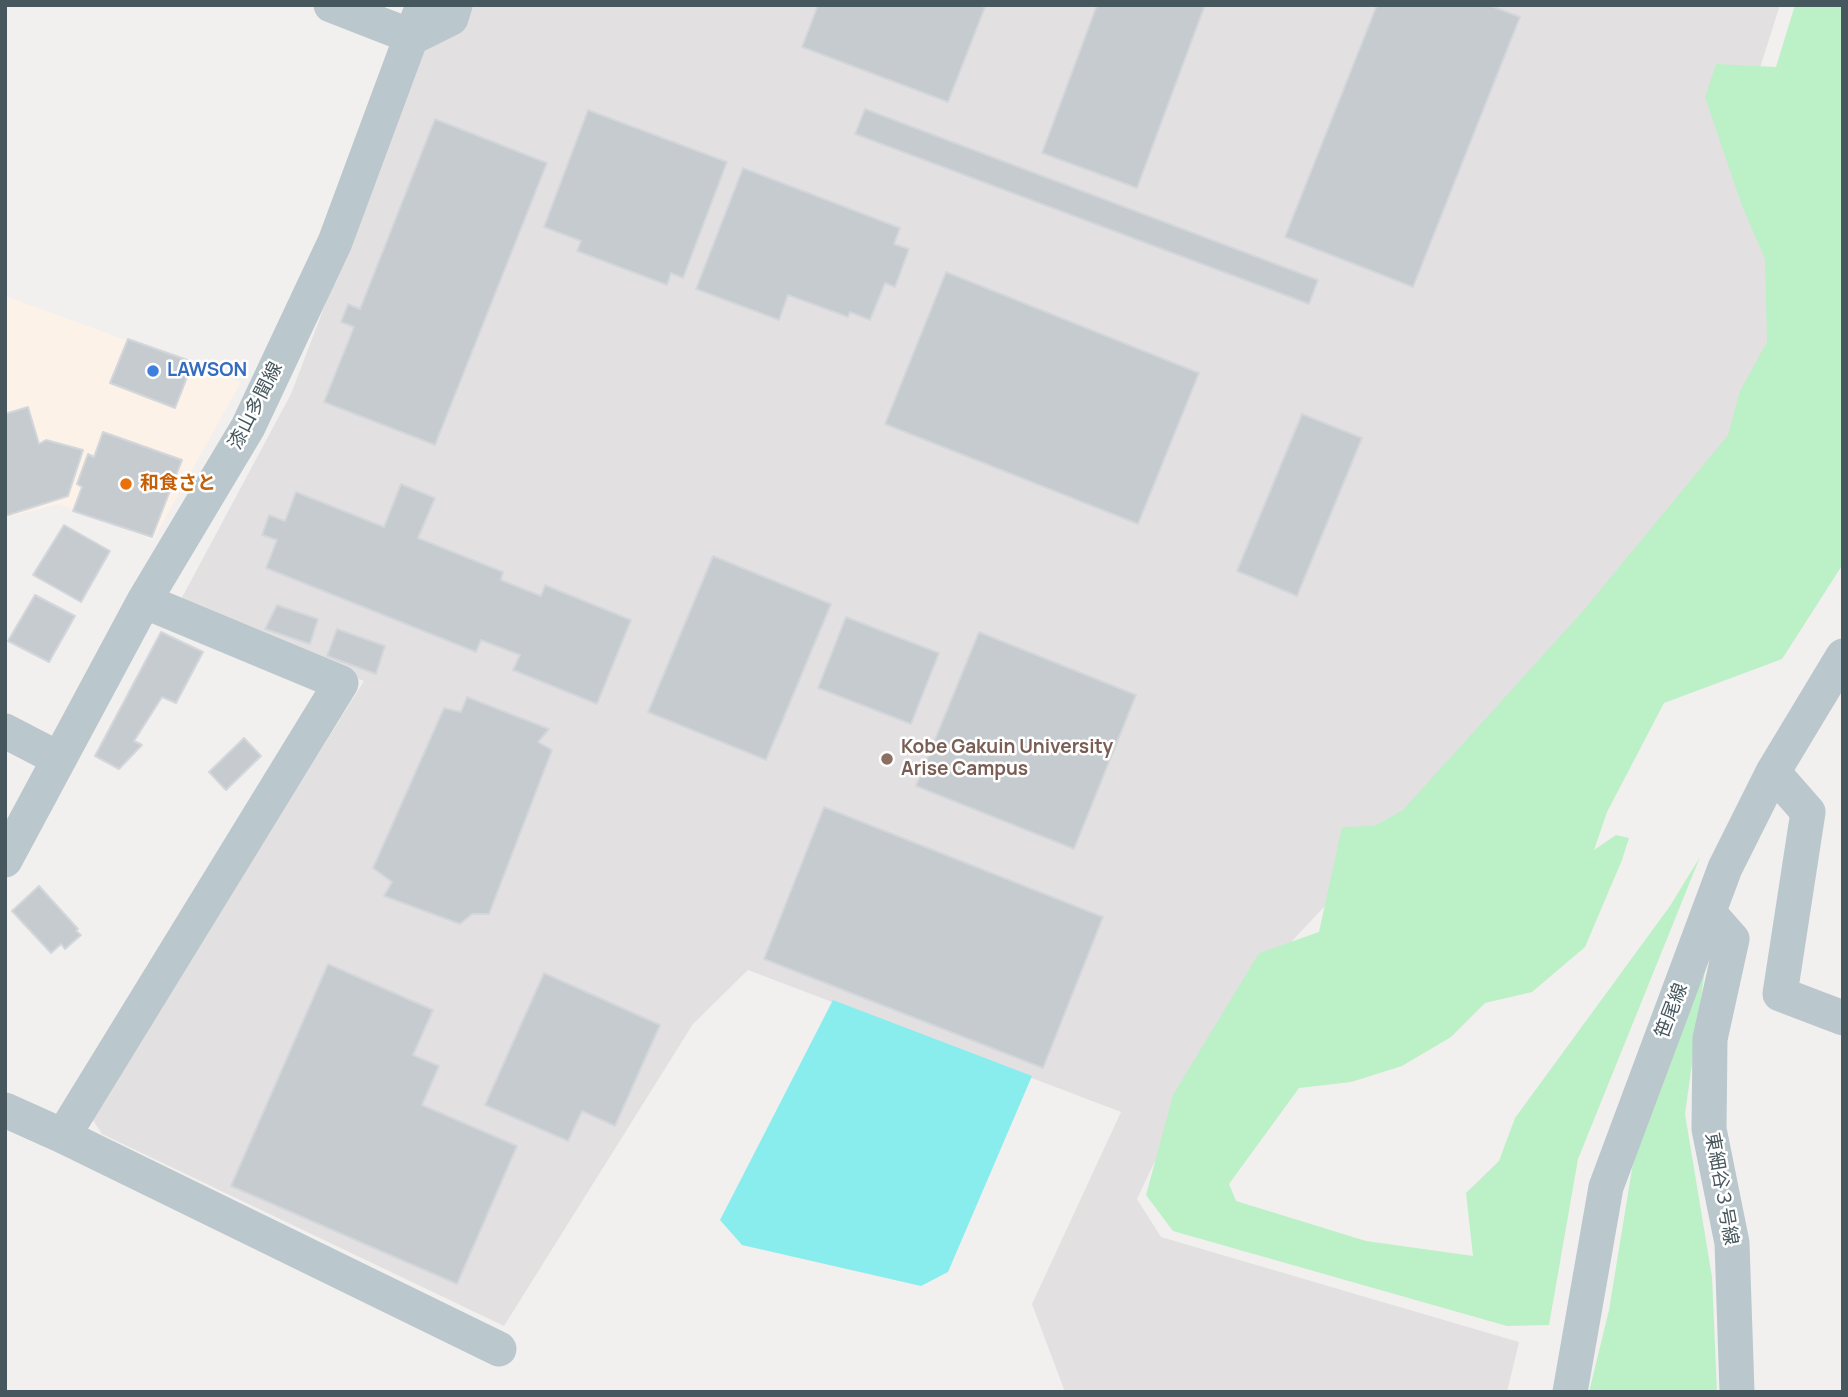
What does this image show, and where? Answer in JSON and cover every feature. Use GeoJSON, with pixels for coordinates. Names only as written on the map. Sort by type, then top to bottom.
{"type":"FeatureCollection","features":[{"type":"Feature","properties":{"kind":"street"},"geometry":{"type":"LineString","coordinates":[[331,5],[418,21],[450,18],[455,5]]}},
{"type":"Feature","properties":{"kind":"street","name":"漆山多聞線"},"geometry":{"type":"LineString","coordinates":[[5,860],[144,601],[248,426],[335,242],[418,21]]}},
{"type":"Feature","properties":{"kind":"street"},"geometry":{"type":"LineString","coordinates":[[63,1136],[341,683],[144,601]]}},
{"type":"Feature","properties":{"kind":"street","name":"笹尾線"},"geometry":{"type":"LineString","coordinates":[[1570,1392],[1606,1187],[1725,868],[1773,772],[1843,656]]}},
{"type":"Feature","properties":{"kind":"street"},"geometry":{"type":"LineString","coordinates":[[5,731],[59,759]]}},
{"type":"Feature","properties":{"kind":"street"},"geometry":{"type":"LineString","coordinates":[[1773,772],[1808,812],[1780,994],[1843,1018]]}},
{"type":"Feature","properties":{"kind":"street","name":"東細谷３号線"},"geometry":{"type":"LineString","coordinates":[[1709,913],[1732,939],[1710,1039],[1709,1129],[1732,1243],[1737,1392]]}},
{"type":"Feature","properties":{"kind":"street"},"geometry":{"type":"LineString","coordinates":[[5,1111],[63,1136],[499,1349]]}},
{"type":"Feature","properties":{"kind":"shaded area","name":"Kobe Gakuin University Arise Campus"},"geometry":{"type":"Polygon","coordinates":[[[439,5],[1780,5],[1758,74],[1783,395],[1390,837],[1292,941],[1201,1064],[1137,1199],[1161,1237],[1519,1342],[1507,1392],[1065,1392],[1032,1304],[1121,1112],[748,970],[693,1024],[504,1326],[102,1134],[91,1117],[364,681],[179,603],[291,394],[439,5]]]}},
{"type":"Feature","properties":{"kind":"shaded area"},"geometry":{"type":"Polygon","coordinates":[[[5,296],[241,382],[153,540],[59,504],[5,518],[5,296]]]}},
{"type":"Feature","properties":{"kind":"green space"},"geometry":{"type":"Polygon","coordinates":[[[1795,5],[1843,5],[1843,564],[1782,659],[1664,703],[1607,812],[1594,850],[1616,835],[1629,838],[1585,947],[1532,992],[1485,1003],[1451,1037],[1402,1066],[1351,1082],[1299,1088],[1229,1184],[1236,1201],[1366,1241],[1473,1256],[1466,1193],[1499,1161],[1515,1118],[1670,906],[1700,857],[1578,1159],[1549,1325],[1507,1326],[1173,1231],[1146,1195],[1173,1095],[1259,953],[1319,932],[1342,827],[1374,826],[1402,811],[1583,611],[1728,435],[1740,391],[1767,342],[1765,259],[1741,203],[1705,97],[1716,64],[1776,67],[1795,5]]]}},
{"type":"Feature","properties":{"kind":"green space"},"geometry":{"type":"Polygon","coordinates":[[[1705,970],[1685,1114],[1712,1277],[1717,1392],[1589,1392],[1609,1310],[1633,1163],[1705,970]]]}},
{"type":"Feature","properties":{"kind":"water"},"geometry":{"type":"Polygon","coordinates":[[[833,1000],[1032,1076],[948,1272],[921,1286],[742,1245],[720,1220],[833,1000]]]}},
{"type":"Feature","properties":{"kind":"building"},"geometry":{"type":"Polygon","coordinates":[[[818,5],[985,7],[948,102],[802,47],[818,5]]]}},
{"type":"Feature","properties":{"kind":"building"},"geometry":{"type":"Polygon","coordinates":[[[1097,5],[1205,5],[1137,188],[1042,153],[1097,5]]]}},
{"type":"Feature","properties":{"kind":"building"},"geometry":{"type":"Polygon","coordinates":[[[1377,5],[1489,5],[1520,17],[1413,287],[1285,237],[1377,5]]]}},
{"type":"Feature","properties":{"kind":"building"},"geometry":{"type":"Polygon","coordinates":[[[865,109],[1318,280],[1309,304],[855,134],[865,109]]]}},
{"type":"Feature","properties":{"kind":"building"},"geometry":{"type":"Polygon","coordinates":[[[588,110],[727,162],[683,278],[671,273],[667,285],[577,251],[581,241],[544,227],[588,110]]]}},
{"type":"Feature","properties":{"kind":"building"},"geometry":{"type":"Polygon","coordinates":[[[435,119],[547,163],[435,445],[324,402],[354,327],[341,322],[348,304],[360,309],[435,119]]]}},
{"type":"Feature","properties":{"kind":"building"},"geometry":{"type":"Polygon","coordinates":[[[743,168],[900,228],[894,244],[909,249],[895,287],[885,283],[870,320],[850,312],[848,317],[788,295],[779,320],[696,289],[743,168]]]}},
{"type":"Feature","properties":{"kind":"building"},"geometry":{"type":"Polygon","coordinates":[[[946,272],[1199,373],[1138,524],[885,424],[946,272]]]}},
{"type":"Feature","properties":{"kind":"building"},"geometry":{"type":"Polygon","coordinates":[[[128,339],[193,362],[175,408],[110,383],[128,339]]]}},
{"type":"Feature","properties":{"kind":"building"},"geometry":{"type":"Polygon","coordinates":[[[28,407],[39,444],[46,440],[83,450],[68,496],[5,516],[5,414],[28,407]]]}},
{"type":"Feature","properties":{"kind":"building"},"geometry":{"type":"Polygon","coordinates":[[[1302,414],[1362,438],[1297,596],[1237,571],[1302,414]]]}},
{"type":"Feature","properties":{"kind":"building"},"geometry":{"type":"Polygon","coordinates":[[[103,432],[182,460],[152,537],[73,511],[82,487],[77,484],[88,454],[94,457],[103,432]]]}},
{"type":"Feature","properties":{"kind":"building"},"geometry":{"type":"Polygon","coordinates":[[[401,484],[435,498],[418,538],[503,572],[501,580],[541,596],[545,585],[631,620],[597,704],[513,670],[520,655],[481,640],[476,652],[266,568],[277,540],[262,535],[269,515],[285,521],[296,492],[384,527],[401,484]]]}},
{"type":"Feature","properties":{"kind":"building"},"geometry":{"type":"Polygon","coordinates":[[[64,525],[110,551],[81,602],[33,575],[64,525]]]}},
{"type":"Feature","properties":{"kind":"building"},"geometry":{"type":"Polygon","coordinates":[[[713,556],[831,604],[766,760],[648,712],[713,556]]]}},
{"type":"Feature","properties":{"kind":"building"},"geometry":{"type":"Polygon","coordinates":[[[35,595],[75,616],[49,662],[8,641],[35,595]]]}},
{"type":"Feature","properties":{"kind":"building"},"geometry":{"type":"Polygon","coordinates":[[[277,605],[318,619],[310,644],[265,629],[277,605]]]}},
{"type":"Feature","properties":{"kind":"building"},"geometry":{"type":"Polygon","coordinates":[[[846,617],[939,653],[911,724],[818,688],[846,617]]]}},
{"type":"Feature","properties":{"kind":"building"},"geometry":{"type":"Polygon","coordinates":[[[337,629],[385,646],[376,674],[327,656],[337,629]]]}},
{"type":"Feature","properties":{"kind":"building"},"geometry":{"type":"Polygon","coordinates":[[[161,632],[203,652],[176,703],[162,697],[134,741],[142,745],[119,769],[95,756],[161,632]]]}},
{"type":"Feature","properties":{"kind":"building"},"geometry":{"type":"Polygon","coordinates":[[[979,632],[1136,695],[1074,849],[916,786],[979,632]]]}},
{"type":"Feature","properties":{"kind":"building"},"geometry":{"type":"Polygon","coordinates":[[[467,697],[549,729],[538,742],[552,750],[489,914],[472,914],[460,924],[384,896],[392,882],[373,868],[444,708],[461,712],[467,697]]]}},
{"type":"Feature","properties":{"kind":"building"},"geometry":{"type":"Polygon","coordinates":[[[244,738],[261,756],[226,790],[209,772],[244,738]]]}},
{"type":"Feature","properties":{"kind":"building"},"geometry":{"type":"Polygon","coordinates":[[[824,807],[1103,917],[1043,1068],[764,959],[824,807]]]}},
{"type":"Feature","properties":{"kind":"building"},"geometry":{"type":"Polygon","coordinates":[[[39,886],[81,935],[65,949],[61,944],[51,953],[12,911],[39,886]]]}},
{"type":"Feature","properties":{"kind":"building"},"geometry":{"type":"Polygon","coordinates":[[[328,964],[433,1010],[413,1055],[439,1066],[422,1105],[517,1146],[457,1284],[231,1186],[328,964]]]}},
{"type":"Feature","properties":{"kind":"building"},"geometry":{"type":"Polygon","coordinates":[[[544,973],[660,1025],[615,1126],[582,1111],[568,1141],[485,1105],[544,973]]]}},
{"type":"Feature","properties":{"kind":"place","name":"LAWSON"},"geometry":{"type":"Point","coordinates":[153,371]}},
{"type":"Feature","properties":{"kind":"place","name":"和食さと"},"geometry":{"type":"Point","coordinates":[126,484]}},
{"type":"Feature","properties":{"kind":"place","name":"Kobe Gakuin University Arise Campus"},"geometry":{"type":"Point","coordinates":[887,759]}}]}
